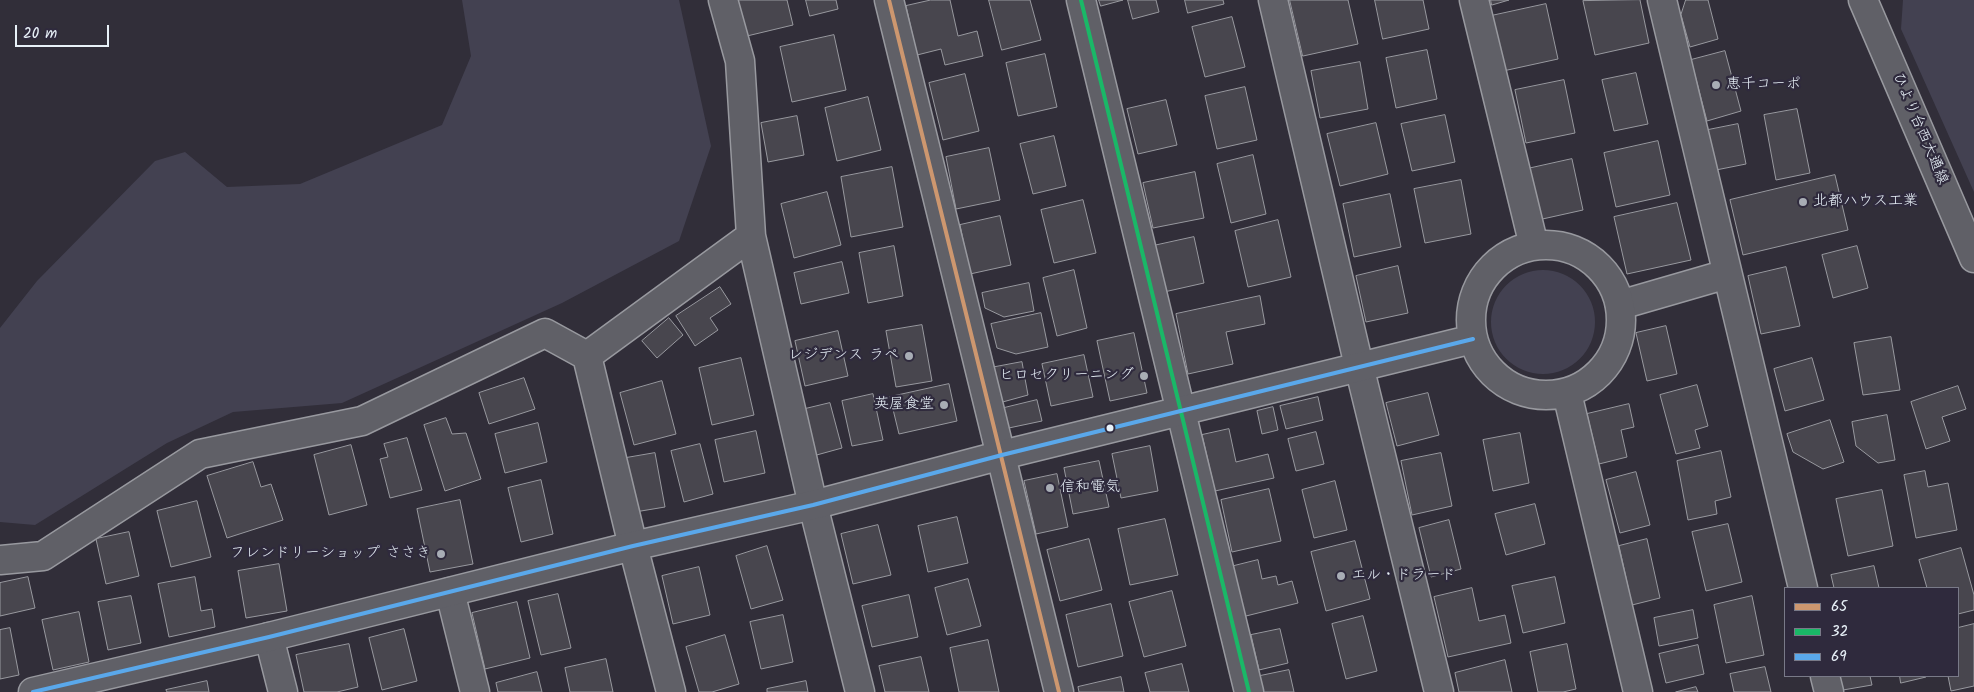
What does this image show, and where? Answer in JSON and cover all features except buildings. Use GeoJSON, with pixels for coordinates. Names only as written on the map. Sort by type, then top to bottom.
{"type":"FeatureCollection","features":[{"type":"Feature","properties":{"kind":"street"},"geometry":{"type":"LineString","coordinates":[[723,0],[740,61],[751,236],[813,505],[860,692]]}},
{"type":"Feature","properties":{"kind":"street"},"geometry":{"type":"LineString","coordinates":[[889,0],[1059,692]]}},
{"type":"Feature","properties":{"kind":"street"},"geometry":{"type":"LineString","coordinates":[[1081,0],[1249,692]]}},
{"type":"Feature","properties":{"kind":"street"},"geometry":{"type":"LineString","coordinates":[[1273,0],[1359,366],[1439,692]]}},
{"type":"Feature","properties":{"kind":"street"},"geometry":{"type":"LineString","coordinates":[[1474,0],[1534,246]]}},
{"type":"Feature","properties":{"kind":"street"},"geometry":{"type":"LineString","coordinates":[[1662,0],[1803,587]]}},
{"type":"Feature","properties":{"kind":"street","name":"ひより台西大通線"},"geometry":{"type":"LineString","coordinates":[[1863,0],[1974,258]]}},
{"type":"Feature","properties":{"kind":"street"},"geometry":{"type":"LineString","coordinates":[[587,356],[751,236]]}},
{"type":"Feature","properties":{"kind":"street"},"geometry":{"type":"LineString","coordinates":[[1556,245],[1579,252],[1598,264],[1612,283],[1620,304],[1621,327],[1616,349],[1604,368],[1587,384],[1567,393],[1544,396],[1521,391],[1501,380],[1485,364],[1473,339],[1471,318],[1476,293],[1490,271],[1509,255],[1534,246],[1556,245]]}},
{"type":"Feature","properties":{"kind":"street"},"geometry":{"type":"LineString","coordinates":[[1620,304],[1727,274]]}},
{"type":"Feature","properties":{"kind":"street"},"geometry":{"type":"LineString","coordinates":[[0,560],[43,556],[200,454],[362,421],[545,333],[587,356],[671,692]]}},
{"type":"Feature","properties":{"kind":"street"},"geometry":{"type":"LineString","coordinates":[[33,692],[86,686],[269,637],[633,546],[813,505],[1002,455],[1473,339]]}},
{"type":"Feature","properties":{"kind":"street"},"geometry":{"type":"LineString","coordinates":[[1567,393],[1638,692]]}},
{"type":"Feature","properties":{"kind":"street"},"geometry":{"type":"LineString","coordinates":[[450,592],[475,692]]}},
{"type":"Feature","properties":{"kind":"street"},"geometry":{"type":"LineString","coordinates":[[269,637],[283,692]]}},
{"type":"Feature","properties":{"kind":"street"},"geometry":{"type":"LineString","coordinates":[[1825,677],[1828,692]]}},
{"type":"Feature","properties":{"kind":"shaded area"},"geometry":{"type":"Polygon","coordinates":[[[462,0],[679,0],[711,146],[679,241],[562,303],[342,403],[233,412],[167,443],[35,525],[0,522],[0,328],[37,281],[155,161],[185,152],[227,187],[300,184],[442,125],[471,56],[462,0]]]}},
{"type":"Feature","properties":{"kind":"shaded area"},"geometry":{"type":"Polygon","coordinates":[[[1903,0],[1974,0],[1974,192],[1901,29],[1903,0]]]}},
{"type":"Feature","properties":{"kind":"shaded area"},"geometry":{"type":"Polygon","coordinates":[[[1543,270],[1563,274],[1572,278],[1580,285],[1587,293],[1591,302],[1595,322],[1591,342],[1587,351],[1580,359],[1572,366],[1563,370],[1543,374],[1523,370],[1514,366],[1506,359],[1499,351],[1495,342],[1491,322],[1495,302],[1499,293],[1506,285],[1514,278],[1523,274],[1543,270]]]}},
{"type":"Feature","properties":{"kind":"transit line","name":"65"},"geometry":{"type":"LineString","coordinates":[[889,0],[1059,692]]}},
{"type":"Feature","properties":{"kind":"transit line","name":"32"},"geometry":{"type":"LineString","coordinates":[[1081,0],[1249,692]]}},
{"type":"Feature","properties":{"kind":"transit line","name":"69"},"geometry":{"type":"LineString","coordinates":[[33,692],[269,637],[633,546],[813,505],[1002,455],[1473,339]]}},
{"type":"Feature","properties":{"kind":"place","name":"恵千コーポ"},"geometry":{"type":"Point","coordinates":[1716,85]}},
{"type":"Feature","properties":{"kind":"place","name":"北都ハウス工業"},"geometry":{"type":"Point","coordinates":[1803,202]}},
{"type":"Feature","properties":{"kind":"place","name":"レジデンス ラペ"},"geometry":{"type":"Point","coordinates":[909,356]}},
{"type":"Feature","properties":{"kind":"place","name":"ヒロセクリーニング"},"geometry":{"type":"Point","coordinates":[1144,376]}},
{"type":"Feature","properties":{"kind":"place","name":"英屋食堂"},"geometry":{"type":"Point","coordinates":[944,405]}},
{"type":"Feature","properties":{"kind":"place","name":"信和電気"},"geometry":{"type":"Point","coordinates":[1050,488]}},
{"type":"Feature","properties":{"kind":"place","name":"フレンドリーショップ ささき"},"geometry":{"type":"Point","coordinates":[441,554]}},
{"type":"Feature","properties":{"kind":"place","name":"エル・ドラード"},"geometry":{"type":"Point","coordinates":[1341,576]}}]}
